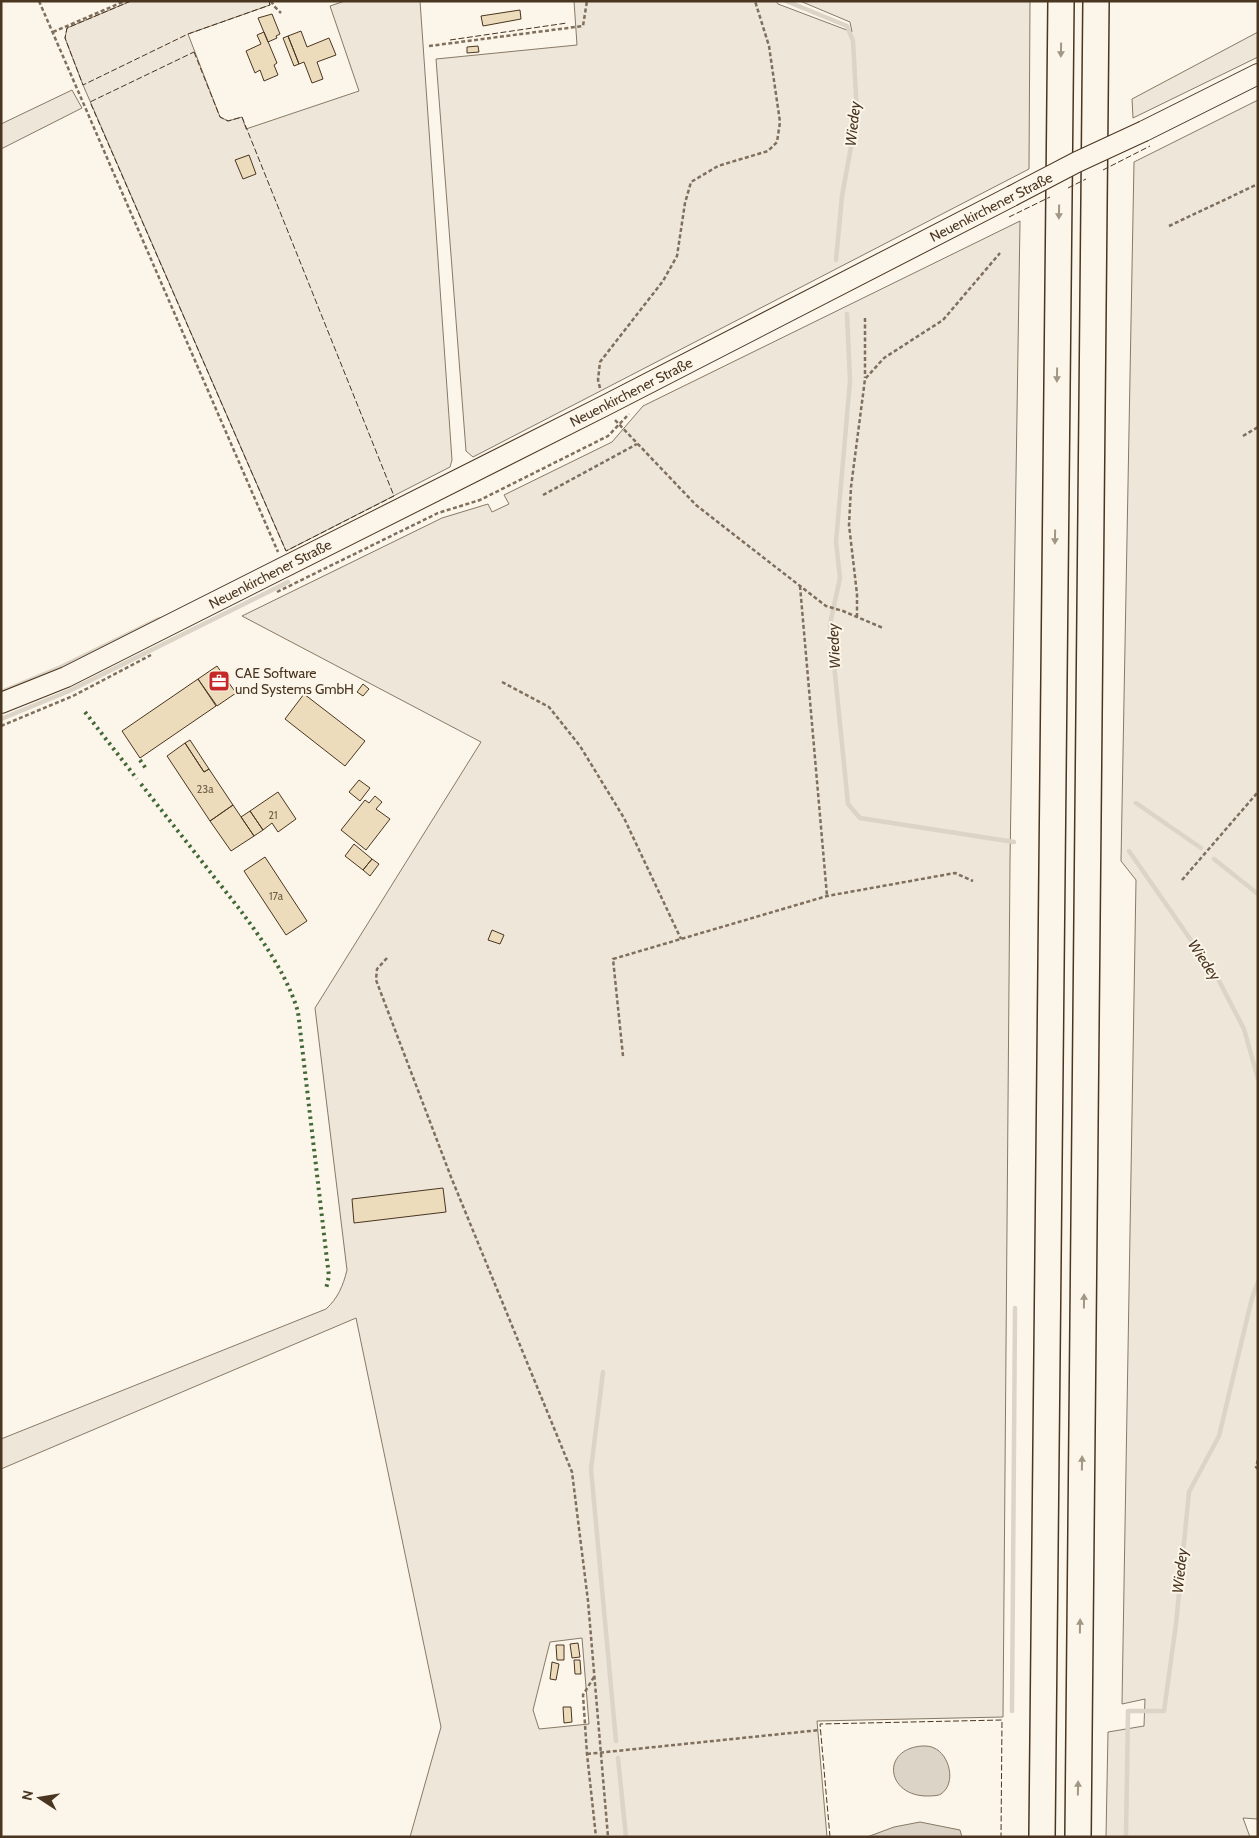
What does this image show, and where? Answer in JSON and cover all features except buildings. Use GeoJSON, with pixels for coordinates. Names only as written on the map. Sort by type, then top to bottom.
{"type":"FeatureCollection","features":[{"type":"Feature","properties":{"kind":"highway"},"geometry":{"type":"LineString","coordinates":[[1042,1837],[1061,1]]}},
{"type":"Feature","properties":{"kind":"highway"},"geometry":{"type":"LineString","coordinates":[[1078,1837],[1096,1]]}},
{"type":"Feature","properties":{"kind":"main road","name":"Neuenkirchener Straße"},"geometry":{"type":"LineString","coordinates":[[1,703],[66,677],[606,405],[1077,162],[1258,74]]}},
{"type":"Feature","properties":{"kind":"path"},"geometry":{"type":"LineString","coordinates":[[38,1],[284,567]]}},
{"type":"Feature","properties":{"kind":"path"},"geometry":{"type":"LineString","coordinates":[[53,32],[125,1]]}},
{"type":"Feature","properties":{"kind":"path"},"geometry":{"type":"LineString","coordinates":[[272,1],[281,13]]}},
{"type":"Feature","properties":{"kind":"path"},"geometry":{"type":"LineString","coordinates":[[429,46],[583,26],[587,1]]}},
{"type":"Feature","properties":{"kind":"path"},"geometry":{"type":"LineString","coordinates":[[755,1],[769,46],[780,122],[777,142],[768,151],[718,166],[691,182],[685,203],[677,256],[663,281],[600,362],[598,380],[606,405],[613,419],[696,505],[826,606],[883,628]]}},
{"type":"Feature","properties":{"kind":"path"},"geometry":{"type":"LineString","coordinates":[[1169,226],[1258,184]]}},
{"type":"Feature","properties":{"kind":"path"},"geometry":{"type":"LineString","coordinates":[[865,380],[884,358],[943,320],[1000,253]]}},
{"type":"Feature","properties":{"kind":"path"},"geometry":{"type":"LineString","coordinates":[[857,617],[857,594],[849,525],[851,487],[865,380],[865,318]]}},
{"type":"Feature","properties":{"kind":"path"},"geometry":{"type":"LineString","coordinates":[[271,595],[438,513],[480,500],[608,436],[619,425]]}},
{"type":"Feature","properties":{"kind":"path"},"geometry":{"type":"LineString","coordinates":[[1243,436],[1258,427]]}},
{"type":"Feature","properties":{"kind":"path"},"geometry":{"type":"LineString","coordinates":[[543,495],[637,444]]}},
{"type":"Feature","properties":{"kind":"path"},"geometry":{"type":"LineString","coordinates":[[800,586],[827,896]]}},
{"type":"Feature","properties":{"kind":"path"},"geometry":{"type":"LineString","coordinates":[[1,726],[73,696],[158,652]]}},
{"type":"Feature","properties":{"kind":"path"},"geometry":{"type":"LineString","coordinates":[[502,682],[549,707],[580,746],[624,818],[682,939]]}},
{"type":"Feature","properties":{"kind":"path"},"geometry":{"type":"LineString","coordinates":[[1182,880],[1258,792]]}},
{"type":"Feature","properties":{"kind":"path"},"geometry":{"type":"LineString","coordinates":[[623,1056],[613,960],[827,896],[955,873],[973,881]]}},
{"type":"Feature","properties":{"kind":"path"},"geometry":{"type":"LineString","coordinates":[[387,958],[377,969],[376,980],[451,1177],[572,1472],[588,1601],[608,1837]]}},
{"type":"Feature","properties":{"kind":"path"},"geometry":{"type":"LineString","coordinates":[[1257,1468],[1258,1460]]}},
{"type":"Feature","properties":{"kind":"path"},"geometry":{"type":"LineString","coordinates":[[594,1676],[583,1694],[586,1754],[596,1837]]}},
{"type":"Feature","properties":{"kind":"path"},"geometry":{"type":"LineString","coordinates":[[586,1754],[820,1730]]}},
{"type":"Feature","properties":{"kind":"shaded area"},"geometry":{"type":"Polygon","coordinates":[[[131,1],[269,1],[270,5],[188,34],[220,117],[228,121],[242,117],[246,129],[359,91],[330,6],[345,1],[420,1],[452,460],[450,467],[286,551],[83,85],[65,38],[67,28],[131,1]]]}},
{"type":"Feature","properties":{"kind":"shaded area"},"geometry":{"type":"Polygon","coordinates":[[[574,1],[776,1],[778,4],[852,32],[850,22],[800,1],[1030,1],[1029,169],[473,457],[466,451],[436,59],[577,45],[574,1]]]}},
{"type":"Feature","properties":{"kind":"shaded area"},"geometry":{"type":"Polygon","coordinates":[[[1258,32],[1258,57],[1133,118],[1132,99],[1258,32]]]}},
{"type":"Feature","properties":{"kind":"shaded area"},"geometry":{"type":"Polygon","coordinates":[[[72,90],[82,108],[1,149],[1,124],[72,90]]]}},
{"type":"Feature","properties":{"kind":"shaded area"},"geometry":{"type":"Polygon","coordinates":[[[1258,100],[1258,1819],[1243,1818],[1250,1837],[1106,1837],[1108,1732],[1144,1726],[1145,1699],[1122,1704],[1136,880],[1121,861],[1134,162],[1258,100]]]}},
{"type":"Feature","properties":{"kind":"shaded area"},"geometry":{"type":"Polygon","coordinates":[[[1020,221],[1010,862],[1003,1717],[817,1721],[827,1837],[410,1837],[441,1727],[356,1318],[1,1469],[1,1439],[326,1309],[337,1296],[347,1270],[315,1008],[481,742],[242,616],[442,518],[488,504],[492,512],[509,504],[504,495],[612,442],[643,406],[1020,221]],[[582,1638],[550,1642],[533,1710],[539,1729],[589,1724],[582,1638]]]}},
{"type":"Feature","properties":{"kind":"shaded area"},"geometry":{"type":"Polygon","coordinates":[[[922,1746],[931,1747],[939,1751],[947,1762],[950,1776],[949,1783],[940,1795],[926,1796],[913,1794],[896,1781],[895,1763],[900,1755],[909,1749],[922,1746]]]}},
{"type":"Feature","properties":{"kind":"shaded area"},"geometry":{"type":"Polygon","coordinates":[[[920,1822],[960,1830],[962,1837],[867,1837],[894,1827],[920,1822]]]}},
{"type":"Feature","properties":{"kind":"waterway","name":"Wiedey"},"geometry":{"type":"LineString","coordinates":[[786,1],[847,26],[853,41],[857,114],[842,196],[836,260]]}},
{"type":"Feature","properties":{"kind":"waterway","name":"Wiedey"},"geometry":{"type":"LineString","coordinates":[[847,314],[850,381],[836,542],[840,578],[830,624],[848,804],[860,818],[1014,842]]}},
{"type":"Feature","properties":{"kind":"waterway"},"geometry":{"type":"LineString","coordinates":[[1,719],[69,691],[288,582]]}},
{"type":"Feature","properties":{"kind":"waterway"},"geometry":{"type":"LineString","coordinates":[[1,692],[61,667],[159,619]]}},
{"type":"Feature","properties":{"kind":"waterway"},"geometry":{"type":"LineString","coordinates":[[1136,803],[1201,848]]}},
{"type":"Feature","properties":{"kind":"waterway","name":"Wiedey"},"geometry":{"type":"LineString","coordinates":[[1129,851],[1218,979],[1244,1029],[1258,1079]]}},
{"type":"Feature","properties":{"kind":"waterway"},"geometry":{"type":"LineString","coordinates":[[1214,859],[1258,894]]}},
{"type":"Feature","properties":{"kind":"waterway","name":"Wiedey"},"geometry":{"type":"LineString","coordinates":[[1126,1837],[1128,1711],[1164,1711],[1176,1624],[1189,1492],[1219,1436],[1252,1298],[1258,1282]]}},
{"type":"Feature","properties":{"kind":"waterway"},"geometry":{"type":"LineString","coordinates":[[1012,1711],[1015,1308]]}},
{"type":"Feature","properties":{"kind":"waterway"},"geometry":{"type":"LineString","coordinates":[[603,1372],[591,1469],[616,1741]]}},
{"type":"Feature","properties":{"kind":"waterway"},"geometry":{"type":"LineString","coordinates":[[618,1758],[626,1837]]}},
{"type":"Feature","properties":{"kind":"hedge"},"geometry":{"type":"LineString","coordinates":[[85,712],[137,779]]}},
{"type":"Feature","properties":{"kind":"hedge"},"geometry":{"type":"LineString","coordinates":[[140,760],[147,770]]}},
{"type":"Feature","properties":{"kind":"hedge"},"geometry":{"type":"LineString","coordinates":[[141,784],[250,924],[274,959],[292,995],[298,1012],[329,1276],[326,1289]]}},
{"type":"Feature","properties":{"kind":"fence"},"geometry":{"type":"LineString","coordinates":[[131,1],[67,28],[65,38],[83,85],[188,34],[270,5],[269,1]]}},
{"type":"Feature","properties":{"kind":"fence"},"geometry":{"type":"LineString","coordinates":[[450,40],[567,23]]}},
{"type":"Feature","properties":{"kind":"fence"},"geometry":{"type":"LineString","coordinates":[[194,52],[220,117],[228,121],[242,117],[394,496],[286,551],[90,102],[194,52]]}},
{"type":"Feature","properties":{"kind":"fence"},"geometry":{"type":"LineString","coordinates":[[1103,170],[1150,146]]}},
{"type":"Feature","properties":{"kind":"fence"},"geometry":{"type":"LineString","coordinates":[[1068,188],[1086,179]]}},
{"type":"Feature","properties":{"kind":"fence"},"geometry":{"type":"LineString","coordinates":[[1009,217],[1050,197]]}},
{"type":"Feature","properties":{"kind":"fence"},"geometry":{"type":"LineString","coordinates":[[830,1837],[820,1724],[1002,1720],[1001,1837]]}},
{"type":"Feature","properties":{"kind":"place","name":"CAE Software und Systems GmbH"},"geometry":{"type":"Point","coordinates":[219,681]}}]}
